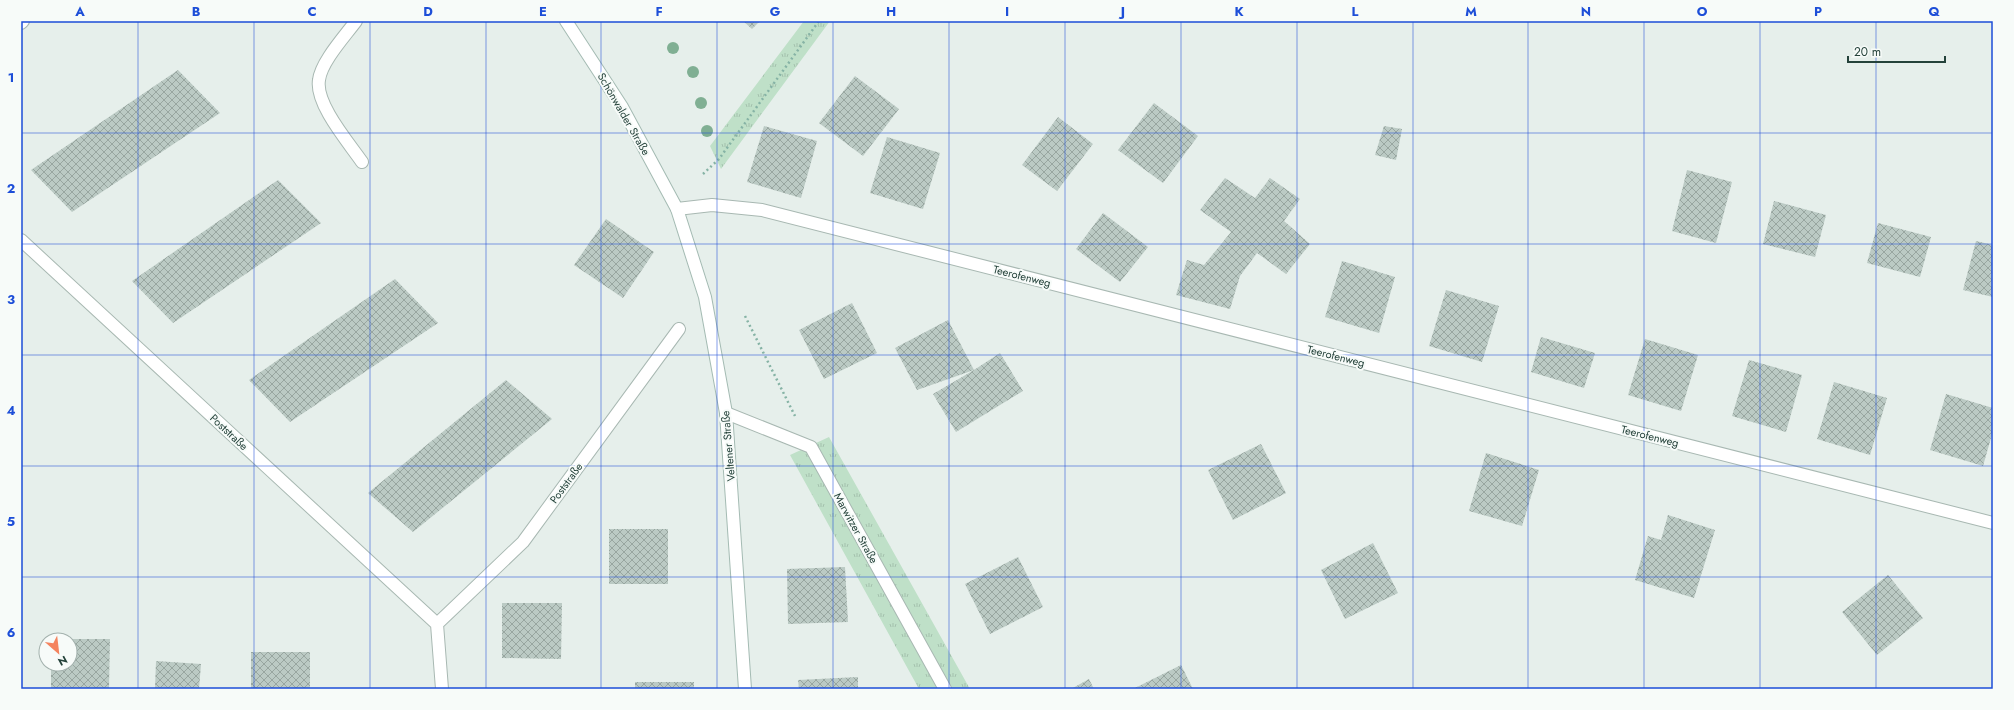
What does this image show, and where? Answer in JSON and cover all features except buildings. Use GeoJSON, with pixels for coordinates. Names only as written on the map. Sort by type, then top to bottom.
{"type":"FeatureCollection","features":[{"type":"Feature","properties":{"kind":"street"},"geometry":{"type":"LineString","coordinates":[[356,21],[326,63],[318,80],[319,94],[333,120],[362,162]]}},
{"type":"Feature","properties":{"kind":"street","name":"Schönwalder Straße"},"geometry":{"type":"LineString","coordinates":[[566,21],[622,107],[678,209]]}},
{"type":"Feature","properties":{"kind":"street","name":"Teerofenweg"},"geometry":{"type":"LineString","coordinates":[[678,209],[712,205],[762,210],[1993,523]]}},
{"type":"Feature","properties":{"kind":"street","name":"Veltener Straße"},"geometry":{"type":"LineString","coordinates":[[678,209],[705,297],[726,413],[745,689]]}},
{"type":"Feature","properties":{"kind":"street","name":"Poststraße"},"geometry":{"type":"LineString","coordinates":[[21,240],[438,624],[523,542],[680,329]]}},
{"type":"Feature","properties":{"kind":"street"},"geometry":{"type":"LineString","coordinates":[[726,413],[811,447]]}},
{"type":"Feature","properties":{"kind":"street","name":"Marwitzer Straße"},"geometry":{"type":"LineString","coordinates":[[811,447],[945,689]]}},
{"type":"Feature","properties":{"kind":"street"},"geometry":{"type":"LineString","coordinates":[[438,624],[442,689]]}},
{"type":"Feature","properties":{"kind":"path"},"geometry":{"type":"LineString","coordinates":[[703,174],[719,159],[819,21]]}},
{"type":"Feature","properties":{"kind":"path"},"geometry":{"type":"LineString","coordinates":[[745,316],[811,447]]}},
{"type":"Feature","properties":{"kind":"green space"},"geometry":{"type":"Polygon","coordinates":[[[804,21],[830,21],[721,169],[710,146],[804,21]]]}},
{"type":"Feature","properties":{"kind":"green space"},"geometry":{"type":"Polygon","coordinates":[[[829,437],[970,689],[919,689],[790,455],[829,437]]]}}]}
